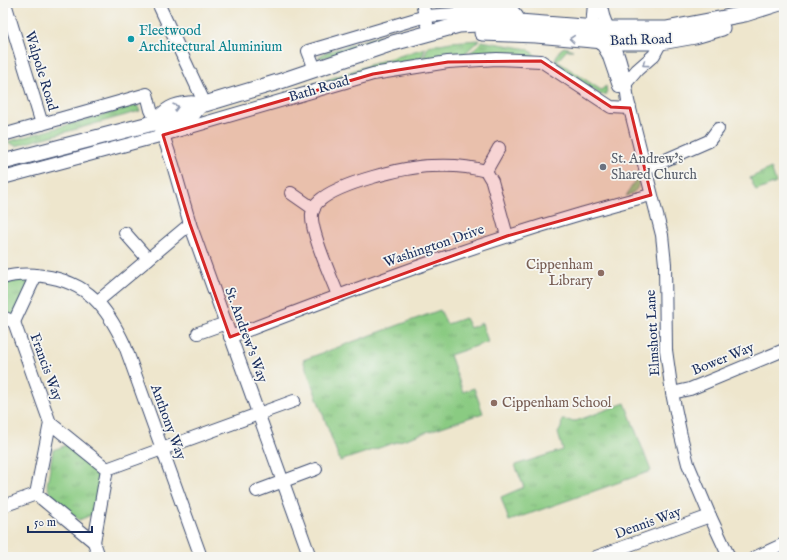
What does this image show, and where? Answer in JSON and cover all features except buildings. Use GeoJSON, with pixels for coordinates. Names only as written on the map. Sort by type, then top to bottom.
{"type":"FeatureCollection","features":[{"type":"Feature","properties":{"kind":"main road","name":"Bath Road"},"geometry":{"type":"LineString","coordinates":[[3,162],[160,128],[168,121],[192,115],[202,105],[278,82],[393,43],[459,25],[519,22],[592,28],[608,37],[666,29],[745,14],[780,3]]}},
{"type":"Feature","properties":{"kind":"main road","name":"Bath Road"},"geometry":{"type":"LineString","coordinates":[[433,33],[460,34],[494,32],[608,37],[661,42],[695,36],[724,27],[745,14]]}},
{"type":"Feature","properties":{"kind":"street","name":"Walpole Road"},"geometry":{"type":"LineString","coordinates":[[5,3],[8,29],[42,124]]}},
{"type":"Feature","properties":{"kind":"street"},"geometry":{"type":"LineString","coordinates":[[158,3],[202,105]]}},
{"type":"Feature","properties":{"kind":"street"},"geometry":{"type":"LineString","coordinates":[[422,3],[433,33]]}},
{"type":"Feature","properties":{"kind":"street"},"geometry":{"type":"LineString","coordinates":[[592,28],[594,3]]}},
{"type":"Feature","properties":{"kind":"street"},"geometry":{"type":"LineString","coordinates":[[600,3],[608,37]]}},
{"type":"Feature","properties":{"kind":"street"},"geometry":{"type":"LineString","coordinates":[[315,69],[308,52],[426,16],[512,10],[517,16],[519,22]]}},
{"type":"Feature","properties":{"kind":"street","name":"Elmshott Lane"},"geometry":{"type":"LineString","coordinates":[[608,37],[626,83],[629,104],[662,235],[665,264],[666,350],[672,393],[688,464],[729,557]]}},
{"type":"Feature","properties":{"kind":"street","name":"Elmshott Lane"},"geometry":{"type":"LineString","coordinates":[[608,37],[619,85],[629,104]]}},
{"type":"Feature","properties":{"kind":"street"},"geometry":{"type":"LineString","coordinates":[[626,83],[637,70],[654,56],[661,42]]}},
{"type":"Feature","properties":{"kind":"street","name":"Bath Road"},"geometry":{"type":"LineString","coordinates":[[3,178],[160,128],[373,74],[448,62],[497,59],[540,61],[610,107],[629,104]]}},
{"type":"Feature","properties":{"kind":"street","name":"St. Andrew's Way"},"geometry":{"type":"LineString","coordinates":[[42,124],[147,94],[151,110],[160,128],[190,224],[310,557]]}},
{"type":"Feature","properties":{"kind":"street"},"geometry":{"type":"LineString","coordinates":[[3,135],[42,124]]}},
{"type":"Feature","properties":{"kind":"street"},"geometry":{"type":"LineString","coordinates":[[645,169],[709,142],[718,129]]}},
{"type":"Feature","properties":{"kind":"street"},"geometry":{"type":"LineString","coordinates":[[486,171],[499,148]]}},
{"type":"Feature","properties":{"kind":"street"},"geometry":{"type":"LineString","coordinates":[[338,295],[314,229],[312,216],[318,201],[333,192],[364,180],[396,170],[431,166],[473,167],[486,171],[492,181],[507,236]]}},
{"type":"Feature","properties":{"kind":"street"},"geometry":{"type":"LineString","coordinates":[[291,193],[314,208]]}},
{"type":"Feature","properties":{"kind":"street","name":"Washington Drive"},"geometry":{"type":"LineString","coordinates":[[230,337],[338,295],[507,236],[578,214],[651,195]]}},
{"type":"Feature","properties":{"kind":"street"},"geometry":{"type":"LineString","coordinates":[[98,301],[190,224]]}},
{"type":"Feature","properties":{"kind":"street"},"geometry":{"type":"LineString","coordinates":[[125,233],[148,259]]}},
{"type":"Feature","properties":{"kind":"street","name":"Anthony Way"},"geometry":{"type":"LineString","coordinates":[[3,278],[25,274],[36,275],[57,278],[78,285],[98,301],[114,321],[125,346],[201,557]]}},
{"type":"Feature","properties":{"kind":"street"},"geometry":{"type":"LineString","coordinates":[[8,320],[36,275]]}},
{"type":"Feature","properties":{"kind":"street","name":"Francis Way"},"geometry":{"type":"LineString","coordinates":[[8,320],[50,423]]}},
{"type":"Feature","properties":{"kind":"street"},"geometry":{"type":"LineString","coordinates":[[198,333],[226,323]]}},
{"type":"Feature","properties":{"kind":"street","name":"Bower Way"},"geometry":{"type":"LineString","coordinates":[[672,393],[690,389],[784,350]]}},
{"type":"Feature","properties":{"kind":"street"},"geometry":{"type":"LineString","coordinates":[[107,469],[294,401]]}},
{"type":"Feature","properties":{"kind":"street"},"geometry":{"type":"LineString","coordinates":[[36,494],[50,423],[107,469]]}},
{"type":"Feature","properties":{"kind":"street"},"geometry":{"type":"LineString","coordinates":[[99,557],[94,542],[107,469]]}},
{"type":"Feature","properties":{"kind":"street"},"geometry":{"type":"LineString","coordinates":[[257,491],[316,469]]}},
{"type":"Feature","properties":{"kind":"street"},"geometry":{"type":"LineString","coordinates":[[3,506],[36,494]]}},
{"type":"Feature","properties":{"kind":"street"},"geometry":{"type":"LineString","coordinates":[[36,494],[94,542]]}},
{"type":"Feature","properties":{"kind":"street","name":"Dennis Way"},"geometry":{"type":"LineString","coordinates":[[596,557],[710,516]]}},
{"type":"Feature","properties":{"kind":"street"},"geometry":{"type":"LineString","coordinates":[[756,557],[784,544]]}},
{"type":"Feature","properties":{"kind":"highlighted area"},"geometry":{"type":"Polygon","coordinates":[[[541,61],[611,107],[630,108],[651,195],[507,236],[230,337],[190,224],[163,135],[373,74],[448,62],[541,61]]]}},
{"type":"Feature","properties":{"kind":"green space"},"geometry":{"type":"Polygon","coordinates":[[[379,36],[379,39],[332,56],[318,57],[324,53],[379,36]]]}},
{"type":"Feature","properties":{"kind":"green space"},"geometry":{"type":"Polygon","coordinates":[[[479,40],[459,59],[422,63],[428,46],[451,42],[479,40]]]}},
{"type":"Feature","properties":{"kind":"green space"},"geometry":{"type":"Polygon","coordinates":[[[482,41],[528,49],[538,58],[465,58],[482,41]]]}},
{"type":"Feature","properties":{"kind":"green space"},"geometry":{"type":"Polygon","coordinates":[[[564,47],[573,50],[567,50],[557,61],[555,59],[560,50],[564,47]]]}},
{"type":"Feature","properties":{"kind":"green space"},"geometry":{"type":"Polygon","coordinates":[[[425,48],[420,64],[263,102],[381,61],[425,48]]]}},
{"type":"Feature","properties":{"kind":"green space"},"geometry":{"type":"Polygon","coordinates":[[[557,61],[601,90],[606,86],[607,94],[601,95],[555,67],[557,61]]]}},
{"type":"Feature","properties":{"kind":"green space"},"geometry":{"type":"Polygon","coordinates":[[[137,105],[140,111],[16,146],[7,142],[137,105]]]}},
{"type":"Feature","properties":{"kind":"green space"},"geometry":{"type":"Polygon","coordinates":[[[771,168],[776,183],[756,191],[750,178],[771,168]]]}},
{"type":"Feature","properties":{"kind":"green space"},"geometry":{"type":"Polygon","coordinates":[[[639,174],[637,188],[633,193],[626,196],[639,174]]]}},
{"type":"Feature","properties":{"kind":"green space"},"geometry":{"type":"Polygon","coordinates":[[[27,278],[31,281],[15,317],[3,312],[3,284],[27,278]]]}},
{"type":"Feature","properties":{"kind":"green space"},"geometry":{"type":"Polygon","coordinates":[[[440,310],[447,324],[465,318],[470,328],[482,323],[488,342],[450,355],[463,392],[474,388],[483,413],[340,461],[303,360],[440,310]]]}},
{"type":"Feature","properties":{"kind":"green space"},"geometry":{"type":"Polygon","coordinates":[[[625,403],[651,471],[509,521],[501,497],[524,487],[515,465],[563,450],[558,433],[561,428],[562,420],[576,421],[625,403]]]}},
{"type":"Feature","properties":{"kind":"green space"},"geometry":{"type":"Polygon","coordinates":[[[72,443],[97,466],[102,479],[96,513],[79,520],[51,496],[47,485],[53,450],[72,443]]]}},
{"type":"Feature","properties":{"kind":"place","name":"Fleetwood Architectural Aluminium"},"geometry":{"type":"Point","coordinates":[131,39]}},
{"type":"Feature","properties":{"kind":"place","name":"St. Andrew's Shared Church"},"geometry":{"type":"Point","coordinates":[603,167]}},
{"type":"Feature","properties":{"kind":"place","name":"Cippenham Library"},"geometry":{"type":"Point","coordinates":[601,273]}},
{"type":"Feature","properties":{"kind":"place","name":"Cippenham School"},"geometry":{"type":"Point","coordinates":[494,403]}}]}
